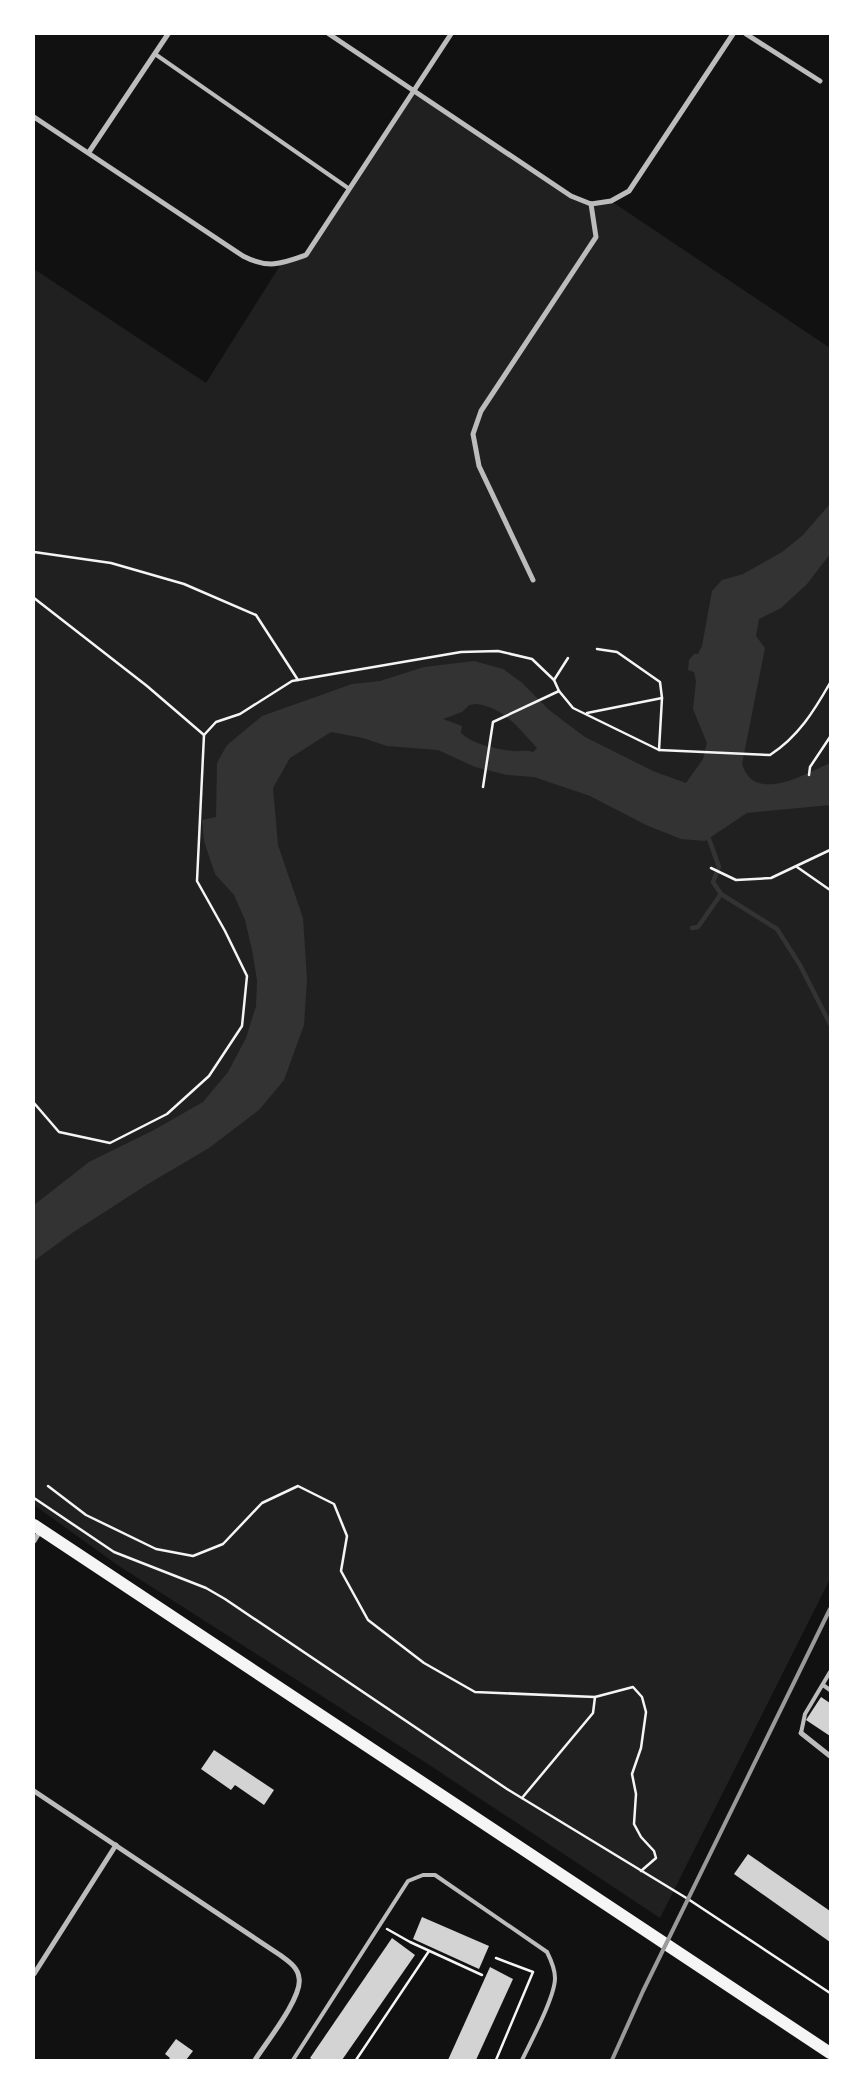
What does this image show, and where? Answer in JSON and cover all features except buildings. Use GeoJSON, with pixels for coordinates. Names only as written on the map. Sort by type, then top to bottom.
{"type":"FeatureCollection","features":[{"type":"Feature","properties":{"kind":"main road"},"geometry":{"type":"LineString","coordinates":[[37,1527],[830,2053]]}},
{"type":"Feature","properties":{"kind":"street"},"geometry":{"type":"LineString","coordinates":[[89,152],[168,34]]}},
{"type":"Feature","properties":{"kind":"street"},"geometry":{"type":"LineString","coordinates":[[329,34],[571,196],[591,204],[610,201],[629,191],[733,34]]}},
{"type":"Feature","properties":{"kind":"street"},"geometry":{"type":"LineString","coordinates":[[34,117],[259,264],[281,264],[306,255],[348,188],[451,34]]}},
{"type":"Feature","properties":{"kind":"street"},"geometry":{"type":"LineString","coordinates":[[746,34],[820,81]]}},
{"type":"Feature","properties":{"kind":"street"},"geometry":{"type":"LineString","coordinates":[[533,580],[479,466],[473,434],[481,410],[596,237],[591,204]]}},
{"type":"Feature","properties":{"kind":"street"},"geometry":{"type":"LineString","coordinates":[[34,1541],[37,1527]]}},
{"type":"Feature","properties":{"kind":"street"},"geometry":{"type":"LineString","coordinates":[[801,1733],[830,1756]]}},
{"type":"Feature","properties":{"kind":"street"},"geometry":{"type":"LineString","coordinates":[[34,1791],[290,1963],[299,1977],[299,1988],[255,2060]]}},
{"type":"Feature","properties":{"kind":"street"},"geometry":{"type":"LineString","coordinates":[[34,1974],[116,1846]]}},
{"type":"Feature","properties":{"kind":"lane"},"geometry":{"type":"LineString","coordinates":[[155,54],[348,188]]}},
{"type":"Feature","properties":{"kind":"lane"},"geometry":{"type":"LineString","coordinates":[[801,1733],[805,1714],[830,1672]]}},
{"type":"Feature","properties":{"kind":"lane"},"geometry":{"type":"LineString","coordinates":[[823,1685],[830,1690]]}},
{"type":"Feature","properties":{"kind":"lane"},"geometry":{"type":"LineString","coordinates":[[293,2060],[408,1881],[423,1875],[435,1875],[547,1952],[552,1963],[555,1978],[552,1992],[522,2060]]}},
{"type":"Feature","properties":{"kind":"path"},"geometry":{"type":"LineString","coordinates":[[34,552],[111,563],[184,584],[256,614],[298,680]]}},
{"type":"Feature","properties":{"kind":"path"},"geometry":{"type":"LineString","coordinates":[[34,598],[147,686],[204,735]]}},
{"type":"Feature","properties":{"kind":"path"},"geometry":{"type":"LineString","coordinates":[[597,649],[617,652],[660,682],[662,698],[659,750]]}},
{"type":"Feature","properties":{"kind":"path"},"geometry":{"type":"LineString","coordinates":[[34,1103],[59,1132],[110,1143],[166,1114],[209,1076],[242,1026],[247,976],[197,881],[204,735],[216,722],[240,714],[292,681],[461,652],[498,651],[532,659],[554,680],[559,691],[573,708],[659,750],[670,752],[770,754],[784,746],[802,728],[830,683]]}},
{"type":"Feature","properties":{"kind":"path"},"geometry":{"type":"LineString","coordinates":[[554,680],[568,658]]}},
{"type":"Feature","properties":{"kind":"path"},"geometry":{"type":"LineString","coordinates":[[483,787],[493,722],[559,691]]}},
{"type":"Feature","properties":{"kind":"path"},"geometry":{"type":"LineString","coordinates":[[586,713],[662,698]]}},
{"type":"Feature","properties":{"kind":"path"},"geometry":{"type":"LineString","coordinates":[[809,775],[810,767],[830,737]]}},
{"type":"Feature","properties":{"kind":"path"},"geometry":{"type":"LineString","coordinates":[[711,868],[736,880],[771,878],[797,868],[830,850]]}},
{"type":"Feature","properties":{"kind":"path"},"geometry":{"type":"LineString","coordinates":[[797,868],[830,890]]}},
{"type":"Feature","properties":{"kind":"path"},"geometry":{"type":"LineString","coordinates":[[48,1486],[86,1515],[156,1549],[193,1556],[224,1544],[262,1503],[298,1486],[334,1504],[348,1536],[341,1571],[368,1620],[424,1663],[475,1692],[595,1697],[633,1687],[642,1697],[646,1712],[641,1748],[632,1774],[636,1794],[634,1824],[641,1837],[654,1851],[656,1858],[641,1871]]}},
{"type":"Feature","properties":{"kind":"path"},"geometry":{"type":"LineString","coordinates":[[34,1498],[114,1552],[206,1588],[225,1599],[522,1798],[641,1871],[830,1993]]}},
{"type":"Feature","properties":{"kind":"path"},"geometry":{"type":"LineString","coordinates":[[522,1798],[593,1713],[595,1697]]}},
{"type":"Feature","properties":{"kind":"path"},"geometry":{"type":"LineString","coordinates":[[380,1924],[429,1951],[482,1976]]}},
{"type":"Feature","properties":{"kind":"path"},"geometry":{"type":"LineString","coordinates":[[356,2060],[429,1951]]}},
{"type":"Feature","properties":{"kind":"path"},"geometry":{"type":"LineString","coordinates":[[496,1958],[533,1972],[496,2060]]}},
{"type":"Feature","properties":{"kind":"shaded area"},"geometry":{"type":"Polygon","coordinates":[[[414,91],[571,196],[591,204],[611,201],[830,348],[830,1579],[660,1918],[434,1768],[119,1566],[34,1505],[34,269],[206,383],[281,264],[306,255],[414,91]]]}},
{"type":"Feature","properties":{"kind":"shaded area"},"geometry":{"type":"Polygon","coordinates":[[[830,504],[830,554],[807,584],[781,608],[759,619],[756,636],[765,648],[742,764],[748,776],[758,783],[769,784],[795,779],[830,763],[830,805],[747,813],[705,841],[681,839],[646,825],[590,796],[534,777],[507,775],[475,767],[438,750],[387,746],[363,738],[331,732],[290,758],[273,788],[278,845],[303,918],[307,979],[304,1025],[284,1080],[259,1110],[209,1148],[148,1184],[72,1233],[34,1261],[34,1205],[89,1162],[154,1130],[203,1102],[228,1072],[246,1038],[256,1006],[257,980],[252,950],[245,920],[234,895],[215,874],[204,841],[202,820],[216,817],[217,763],[227,745],[262,716],[352,684],[380,681],[424,667],[474,661],[503,669],[521,682],[549,710],[585,737],[653,771],[686,783],[703,759],[707,743],[693,709],[696,681],[694,672],[688,670],[689,660],[694,654],[698,654],[702,646],[712,591],[722,580],[743,574],[782,552],[802,536],[830,504]],[[469,705],[462,712],[443,719],[462,726],[461,733],[472,741],[486,746],[533,752],[537,748],[503,714],[486,706],[469,705]]]}},
{"type":"Feature","properties":{"kind":"waterway"},"geometry":{"type":"LineString","coordinates":[[692,928],[698,927],[721,894],[713,882],[719,867],[709,839]]}},
{"type":"Feature","properties":{"kind":"waterway"},"geometry":{"type":"LineString","coordinates":[[721,894],[777,929],[800,965],[830,1024]]}},
{"type":"Feature","properties":{"kind":"railway"},"geometry":{"type":"LineString","coordinates":[[612,2060],[643,1991],[830,1609]]}}]}
